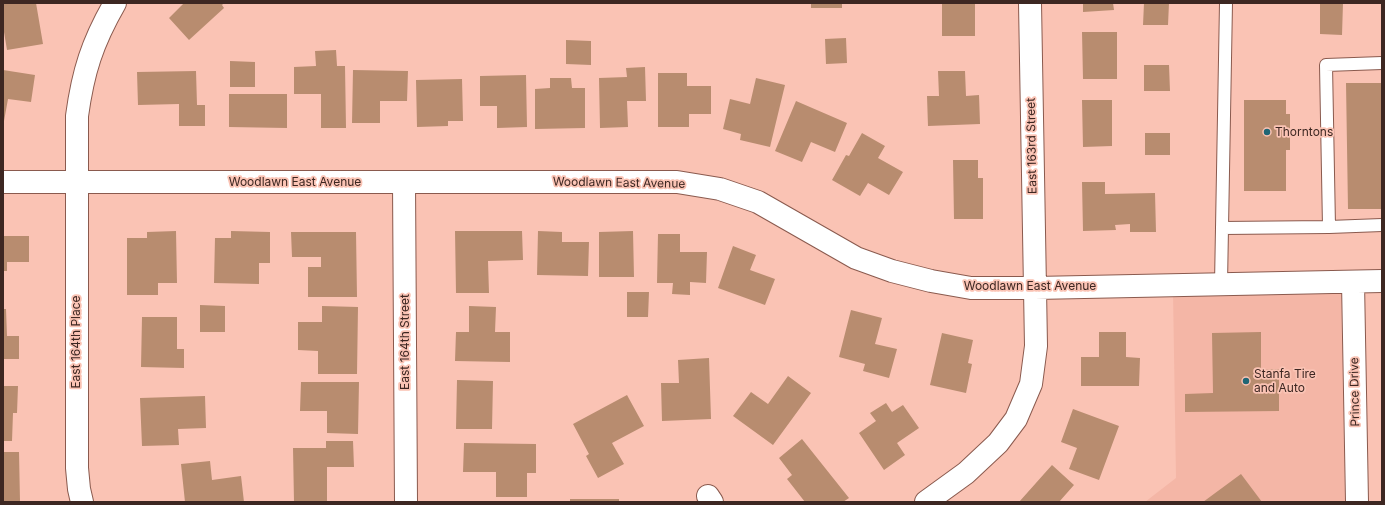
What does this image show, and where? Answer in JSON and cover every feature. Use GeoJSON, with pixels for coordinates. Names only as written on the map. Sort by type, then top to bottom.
{"type":"FeatureCollection","features":[{"type":"Feature","properties":{"kind":"street","name":"East 164th Place"},"geometry":{"type":"LineString","coordinates":[[82,502],[77,468],[77,116],[81,85],[90,55],[102,26],[115,3]]}},
{"type":"Feature","properties":{"kind":"street","name":"East 163rd Street"},"geometry":{"type":"LineString","coordinates":[[926,502],[966,473],[998,443],[1016,419],[1031,384],[1036,346],[1030,3]]}},
{"type":"Feature","properties":{"kind":"street","name":"Woodlawn East Avenue"},"geometry":{"type":"LineString","coordinates":[[3,182],[677,182],[720,189],[758,202],[856,258],[892,271],[931,281],[971,288],[1382,281]]}},
{"type":"Feature","properties":{"kind":"street","name":"East 164th Street"},"geometry":{"type":"LineString","coordinates":[[404,182],[406,502]]}},
{"type":"Feature","properties":{"kind":"street","name":"Prince Drive"},"geometry":{"type":"LineString","coordinates":[[1353,282],[1356,502]]}},
{"type":"Feature","properties":{"kind":"lane"},"geometry":{"type":"LineString","coordinates":[[1221,284],[1226,3]]}},
{"type":"Feature","properties":{"kind":"lane"},"geometry":{"type":"LineString","coordinates":[[1329,227],[1326,65],[1382,63]]}},
{"type":"Feature","properties":{"kind":"lane"},"geometry":{"type":"LineString","coordinates":[[1222,228],[1382,225]]}},
{"type":"Feature","properties":{"kind":"shaded area"},"geometry":{"type":"Polygon","coordinates":[[[1341,290],[1345,502],[1145,502],[1176,478],[1173,291],[1341,290]]]}},
{"type":"Feature","properties":{"kind":"building"},"geometry":{"type":"Polygon","coordinates":[[[3,3],[36,3],[43,44],[7,50],[3,26],[3,3]]]}},
{"type":"Feature","properties":{"kind":"building"},"geometry":{"type":"Polygon","coordinates":[[[184,3],[224,3],[222,5],[224,8],[189,40],[169,18],[184,3]]]}},
{"type":"Feature","properties":{"kind":"building"},"geometry":{"type":"Polygon","coordinates":[[[811,3],[842,3],[842,8],[811,8],[811,3]]]}},
{"type":"Feature","properties":{"kind":"building"},"geometry":{"type":"Polygon","coordinates":[[[942,3],[975,3],[975,36],[942,36],[942,3]]]}},
{"type":"Feature","properties":{"kind":"building"},"geometry":{"type":"Polygon","coordinates":[[[1083,3],[1113,3],[1114,10],[1083,12],[1083,3]]]}},
{"type":"Feature","properties":{"kind":"building"},"geometry":{"type":"Polygon","coordinates":[[[1144,3],[1169,3],[1168,25],[1143,25],[1144,3]]]}},
{"type":"Feature","properties":{"kind":"building"},"geometry":{"type":"Polygon","coordinates":[[[1320,3],[1343,3],[1342,35],[1320,34],[1320,3]]]}},
{"type":"Feature","properties":{"kind":"building"},"geometry":{"type":"Polygon","coordinates":[[[1082,32],[1117,32],[1117,79],[1083,79],[1082,32]]]}},
{"type":"Feature","properties":{"kind":"building"},"geometry":{"type":"Polygon","coordinates":[[[846,38],[847,63],[826,64],[825,39],[846,38]]]}},
{"type":"Feature","properties":{"kind":"building"},"geometry":{"type":"Polygon","coordinates":[[[566,40],[591,41],[591,65],[566,64],[566,40]]]}},
{"type":"Feature","properties":{"kind":"building"},"geometry":{"type":"Polygon","coordinates":[[[336,50],[337,66],[345,66],[346,128],[321,128],[321,94],[294,94],[294,67],[316,66],[315,51],[336,50]]]}},
{"type":"Feature","properties":{"kind":"building"},"geometry":{"type":"Polygon","coordinates":[[[230,61],[255,62],[255,87],[230,87],[230,61]]]}},
{"type":"Feature","properties":{"kind":"building"},"geometry":{"type":"Polygon","coordinates":[[[1144,65],[1169,65],[1170,91],[1144,91],[1144,65]]]}},
{"type":"Feature","properties":{"kind":"building"},"geometry":{"type":"Polygon","coordinates":[[[645,67],[646,101],[627,101],[628,127],[600,128],[599,78],[627,77],[626,68],[645,67]]]}},
{"type":"Feature","properties":{"kind":"building"},"geometry":{"type":"Polygon","coordinates":[[[3,70],[35,75],[31,102],[8,99],[4,121],[3,70]]]}},
{"type":"Feature","properties":{"kind":"building"},"geometry":{"type":"Polygon","coordinates":[[[353,70],[408,71],[407,101],[380,101],[380,123],[352,123],[353,70]]]}},
{"type":"Feature","properties":{"kind":"building"},"geometry":{"type":"Polygon","coordinates":[[[196,71],[197,105],[205,105],[205,126],[179,126],[179,104],[138,105],[137,72],[196,71]]]}},
{"type":"Feature","properties":{"kind":"building"},"geometry":{"type":"Polygon","coordinates":[[[938,71],[965,71],[966,96],[979,95],[980,124],[928,126],[927,96],[939,96],[938,71]]]}},
{"type":"Feature","properties":{"kind":"building"},"geometry":{"type":"Polygon","coordinates":[[[658,73],[687,73],[687,86],[711,86],[711,114],[689,114],[689,127],[658,127],[658,73]]]}},
{"type":"Feature","properties":{"kind":"building"},"geometry":{"type":"Polygon","coordinates":[[[526,75],[527,127],[497,128],[497,106],[480,106],[480,76],[526,75]]]}},
{"type":"Feature","properties":{"kind":"building"},"geometry":{"type":"Polygon","coordinates":[[[550,78],[571,78],[572,88],[585,88],[585,128],[535,129],[535,89],[550,88],[550,78]]]}},
{"type":"Feature","properties":{"kind":"building"},"geometry":{"type":"Polygon","coordinates":[[[756,78],[785,85],[770,147],[740,140],[741,134],[723,129],[730,99],[750,104],[756,78]]]}},
{"type":"Feature","properties":{"kind":"building"},"geometry":{"type":"Polygon","coordinates":[[[462,79],[463,121],[448,121],[448,126],[417,127],[416,80],[462,79]]]}},
{"type":"Feature","properties":{"kind":"building","name":"Thorntons"},"geometry":{"type":"Polygon","coordinates":[[[1346,83],[1382,83],[1382,209],[1348,209],[1346,83]]]}},
{"type":"Feature","properties":{"kind":"building"},"geometry":{"type":"Polygon","coordinates":[[[229,94],[287,94],[287,128],[229,127],[229,94]]]}},
{"type":"Feature","properties":{"kind":"building"},"geometry":{"type":"Polygon","coordinates":[[[1082,100],[1112,100],[1112,146],[1083,147],[1082,100]]]}},
{"type":"Feature","properties":{"kind":"building","name":"Thorntons"},"geometry":{"type":"Polygon","coordinates":[[[1244,100],[1286,100],[1286,114],[1290,114],[1290,150],[1286,150],[1286,191],[1244,191],[1244,100]]]}},
{"type":"Feature","properties":{"kind":"building"},"geometry":{"type":"Polygon","coordinates":[[[796,101],[847,123],[835,152],[811,142],[802,162],[775,151],[796,101]]]}},
{"type":"Feature","properties":{"kind":"building"},"geometry":{"type":"Polygon","coordinates":[[[862,133],[885,146],[878,158],[903,172],[889,195],[868,183],[860,196],[832,180],[846,155],[849,156],[862,133]]]}},
{"type":"Feature","properties":{"kind":"building"},"geometry":{"type":"Polygon","coordinates":[[[1145,133],[1170,133],[1170,155],[1145,155],[1145,133]]]}},
{"type":"Feature","properties":{"kind":"building"},"geometry":{"type":"Polygon","coordinates":[[[953,160],[978,160],[978,178],[983,178],[983,219],[954,219],[953,160]]]}},
{"type":"Feature","properties":{"kind":"building"},"geometry":{"type":"Polygon","coordinates":[[[1082,182],[1105,182],[1105,194],[1155,193],[1156,232],[1130,232],[1130,224],[1115,225],[1116,230],[1083,231],[1082,182]]]}},
{"type":"Feature","properties":{"kind":"building"},"geometry":{"type":"Polygon","coordinates":[[[176,231],[177,283],[158,283],[158,295],[127,295],[127,238],[147,238],[147,232],[176,231]]]}},
{"type":"Feature","properties":{"kind":"building"},"geometry":{"type":"Polygon","coordinates":[[[231,231],[270,232],[270,263],[259,263],[259,284],[214,283],[215,238],[231,238],[231,231]]]}},
{"type":"Feature","properties":{"kind":"building"},"geometry":{"type":"Polygon","coordinates":[[[455,231],[522,231],[523,260],[488,261],[489,293],[456,293],[455,231]]]}},
{"type":"Feature","properties":{"kind":"building"},"geometry":{"type":"Polygon","coordinates":[[[538,231],[562,232],[562,242],[589,242],[588,276],[537,275],[538,231]]]}},
{"type":"Feature","properties":{"kind":"building"},"geometry":{"type":"Polygon","coordinates":[[[633,231],[634,277],[599,277],[599,232],[633,231]]]}},
{"type":"Feature","properties":{"kind":"building"},"geometry":{"type":"Polygon","coordinates":[[[291,232],[356,232],[357,297],[308,297],[308,267],[321,267],[321,257],[292,257],[291,232]]]}},
{"type":"Feature","properties":{"kind":"building"},"geometry":{"type":"Polygon","coordinates":[[[658,234],[680,234],[680,252],[707,252],[706,283],[690,282],[690,295],[672,294],[673,283],[657,283],[658,234]]]}},
{"type":"Feature","properties":{"kind":"building"},"geometry":{"type":"Polygon","coordinates":[[[3,236],[29,236],[29,262],[7,262],[7,271],[3,271],[3,236]]]}},
{"type":"Feature","properties":{"kind":"building"},"geometry":{"type":"Polygon","coordinates":[[[733,246],[756,255],[750,270],[775,279],[765,305],[718,288],[733,246]]]}},
{"type":"Feature","properties":{"kind":"building"},"geometry":{"type":"Polygon","coordinates":[[[627,292],[649,292],[648,317],[627,317],[627,292]]]}},
{"type":"Feature","properties":{"kind":"building"},"geometry":{"type":"Polygon","coordinates":[[[200,305],[225,306],[225,332],[200,332],[200,305]]]}},
{"type":"Feature","properties":{"kind":"building"},"geometry":{"type":"Polygon","coordinates":[[[322,306],[358,307],[357,374],[318,374],[318,351],[298,350],[298,322],[322,322],[322,306]]]}},
{"type":"Feature","properties":{"kind":"building"},"geometry":{"type":"Polygon","coordinates":[[[469,306],[496,307],[495,332],[510,332],[510,362],[455,361],[456,332],[469,332],[469,306]]]}},
{"type":"Feature","properties":{"kind":"building"},"geometry":{"type":"Polygon","coordinates":[[[3,309],[6,309],[7,336],[19,336],[19,359],[3,359],[3,309]]]}},
{"type":"Feature","properties":{"kind":"building"},"geometry":{"type":"Polygon","coordinates":[[[851,310],[882,318],[875,344],[897,349],[889,378],[863,371],[865,364],[839,357],[851,310]]]}},
{"type":"Feature","properties":{"kind":"building"},"geometry":{"type":"Polygon","coordinates":[[[142,317],[177,317],[177,349],[184,349],[184,368],[141,367],[142,317]]]}},
{"type":"Feature","properties":{"kind":"building"},"geometry":{"type":"Polygon","coordinates":[[[1099,332],[1126,332],[1126,357],[1140,358],[1139,386],[1081,386],[1081,357],[1099,357],[1099,332]]]}},
{"type":"Feature","properties":{"kind":"building","name":"Stanfa Tire and Auto"},"geometry":{"type":"Polygon","coordinates":[[[1261,332],[1261,370],[1279,369],[1279,411],[1185,412],[1185,394],[1213,393],[1212,333],[1261,332]]]}},
{"type":"Feature","properties":{"kind":"building"},"geometry":{"type":"Polygon","coordinates":[[[942,333],[973,340],[968,363],[972,364],[966,393],[930,385],[942,333]]]}},
{"type":"Feature","properties":{"kind":"building"},"geometry":{"type":"Polygon","coordinates":[[[709,358],[711,419],[662,421],[661,383],[679,383],[678,360],[709,358]]]}},
{"type":"Feature","properties":{"kind":"building"},"geometry":{"type":"Polygon","coordinates":[[[788,376],[811,393],[773,445],[733,416],[751,392],[768,404],[788,376]]]}},
{"type":"Feature","properties":{"kind":"building"},"geometry":{"type":"Polygon","coordinates":[[[457,380],[493,381],[492,429],[456,429],[457,380]]]}},
{"type":"Feature","properties":{"kind":"building"},"geometry":{"type":"Polygon","coordinates":[[[301,382],[359,382],[358,434],[327,433],[327,411],[300,411],[301,382]]]}},
{"type":"Feature","properties":{"kind":"building"},"geometry":{"type":"Polygon","coordinates":[[[3,386],[18,386],[17,413],[13,413],[12,441],[3,441],[3,386]]]}},
{"type":"Feature","properties":{"kind":"building"},"geometry":{"type":"Polygon","coordinates":[[[627,395],[644,426],[612,443],[624,464],[598,478],[586,456],[589,454],[573,424],[627,395]]]}},
{"type":"Feature","properties":{"kind":"building"},"geometry":{"type":"Polygon","coordinates":[[[205,396],[206,428],[178,429],[179,445],[142,446],[140,398],[205,396]]]}},
{"type":"Feature","properties":{"kind":"building"},"geometry":{"type":"Polygon","coordinates":[[[886,403],[892,412],[903,405],[919,428],[897,443],[905,455],[884,470],[859,433],[876,421],[870,413],[886,403]]]}},
{"type":"Feature","properties":{"kind":"building"},"geometry":{"type":"Polygon","coordinates":[[[1073,409],[1119,426],[1099,480],[1069,469],[1077,448],[1061,442],[1073,409]]]}},
{"type":"Feature","properties":{"kind":"building"},"geometry":{"type":"Polygon","coordinates":[[[802,439],[849,498],[843,502],[805,502],[787,479],[792,475],[779,458],[802,439]]]}},
{"type":"Feature","properties":{"kind":"building"},"geometry":{"type":"Polygon","coordinates":[[[326,441],[353,441],[354,467],[327,467],[327,502],[294,502],[293,448],[326,448],[326,441]]]}},
{"type":"Feature","properties":{"kind":"building"},"geometry":{"type":"Polygon","coordinates":[[[464,443],[536,444],[536,473],[527,473],[527,497],[496,497],[496,472],[463,472],[464,443]]]}},
{"type":"Feature","properties":{"kind":"building"},"geometry":{"type":"Polygon","coordinates":[[[3,452],[19,452],[20,501],[3,501],[3,452]]]}},
{"type":"Feature","properties":{"kind":"building"},"geometry":{"type":"Polygon","coordinates":[[[210,461],[212,480],[241,476],[244,502],[185,502],[181,464],[210,461]]]}},
{"type":"Feature","properties":{"kind":"building"},"geometry":{"type":"Polygon","coordinates":[[[1052,465],[1074,485],[1059,502],[1019,502],[1052,465]]]}},
{"type":"Feature","properties":{"kind":"building"},"geometry":{"type":"Polygon","coordinates":[[[1241,474],[1262,502],[1203,502],[1241,474]]]}},
{"type":"Feature","properties":{"kind":"building"},"geometry":{"type":"Polygon","coordinates":[[[570,499],[619,499],[619,502],[570,502],[570,499]]]}},
{"type":"Feature","properties":{"kind":"place","name":"Thorntons"},"geometry":{"type":"Point","coordinates":[1267,132]}},
{"type":"Feature","properties":{"kind":"place","name":"Stanfa Tire and Auto"},"geometry":{"type":"Point","coordinates":[1246,381]}}]}
